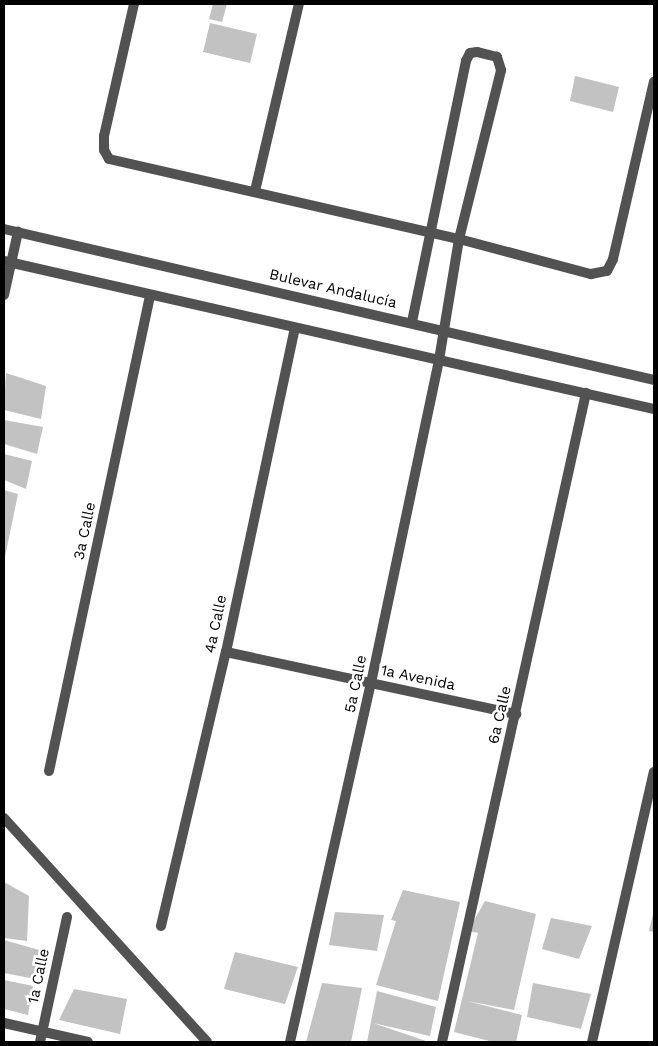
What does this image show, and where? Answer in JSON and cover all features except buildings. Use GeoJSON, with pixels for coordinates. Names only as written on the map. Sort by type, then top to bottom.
{"type":"FeatureCollection","features":[{"type":"Feature","properties":{"kind":"street"},"geometry":{"type":"LineString","coordinates":[[134,4],[104,136],[104,150],[109,159],[118,164],[255,191],[460,240],[591,274],[607,271],[613,260],[654,82]]}},
{"type":"Feature","properties":{"kind":"street"},"geometry":{"type":"LineString","coordinates":[[255,191],[299,4]]}},
{"type":"Feature","properties":{"kind":"street","name":"5a Calle"},"geometry":{"type":"LineString","coordinates":[[290,1042],[371,683],[439,360],[460,240],[501,70],[497,57],[478,52],[470,53],[466,61],[430,233]]}},
{"type":"Feature","properties":{"kind":"street","name":"Bulevar Andalucía"},"geometry":{"type":"LineString","coordinates":[[4,229],[412,322],[654,380]]}},
{"type":"Feature","properties":{"kind":"street"},"geometry":{"type":"LineString","coordinates":[[4,295],[7,262],[18,232]]}},
{"type":"Feature","properties":{"kind":"street"},"geometry":{"type":"LineString","coordinates":[[412,322],[430,233]]}},
{"type":"Feature","properties":{"kind":"street"},"geometry":{"type":"LineString","coordinates":[[7,262],[150,297],[654,409]]}},
{"type":"Feature","properties":{"kind":"street","name":"3a Calle"},"geometry":{"type":"LineString","coordinates":[[49,771],[150,297]]}},
{"type":"Feature","properties":{"kind":"street","name":"4a Calle"},"geometry":{"type":"LineString","coordinates":[[160,926],[226,652],[295,328]]}},
{"type":"Feature","properties":{"kind":"street","name":"6a Calle"},"geometry":{"type":"LineString","coordinates":[[442,1042],[586,393]]}},
{"type":"Feature","properties":{"kind":"street","name":"1a Avenida"},"geometry":{"type":"LineString","coordinates":[[226,652],[516,714]]}},
{"type":"Feature","properties":{"kind":"street"},"geometry":{"type":"LineString","coordinates":[[592,1042],[654,772]]}},
{"type":"Feature","properties":{"kind":"street"},"geometry":{"type":"LineString","coordinates":[[4,818],[207,1042]]}},
{"type":"Feature","properties":{"kind":"street","name":"1a Calle"},"geometry":{"type":"LineString","coordinates":[[41,1037],[67,917]]}},
{"type":"Feature","properties":{"kind":"street"},"geometry":{"type":"LineString","coordinates":[[4,1024],[41,1037],[88,1042]]}}]}
